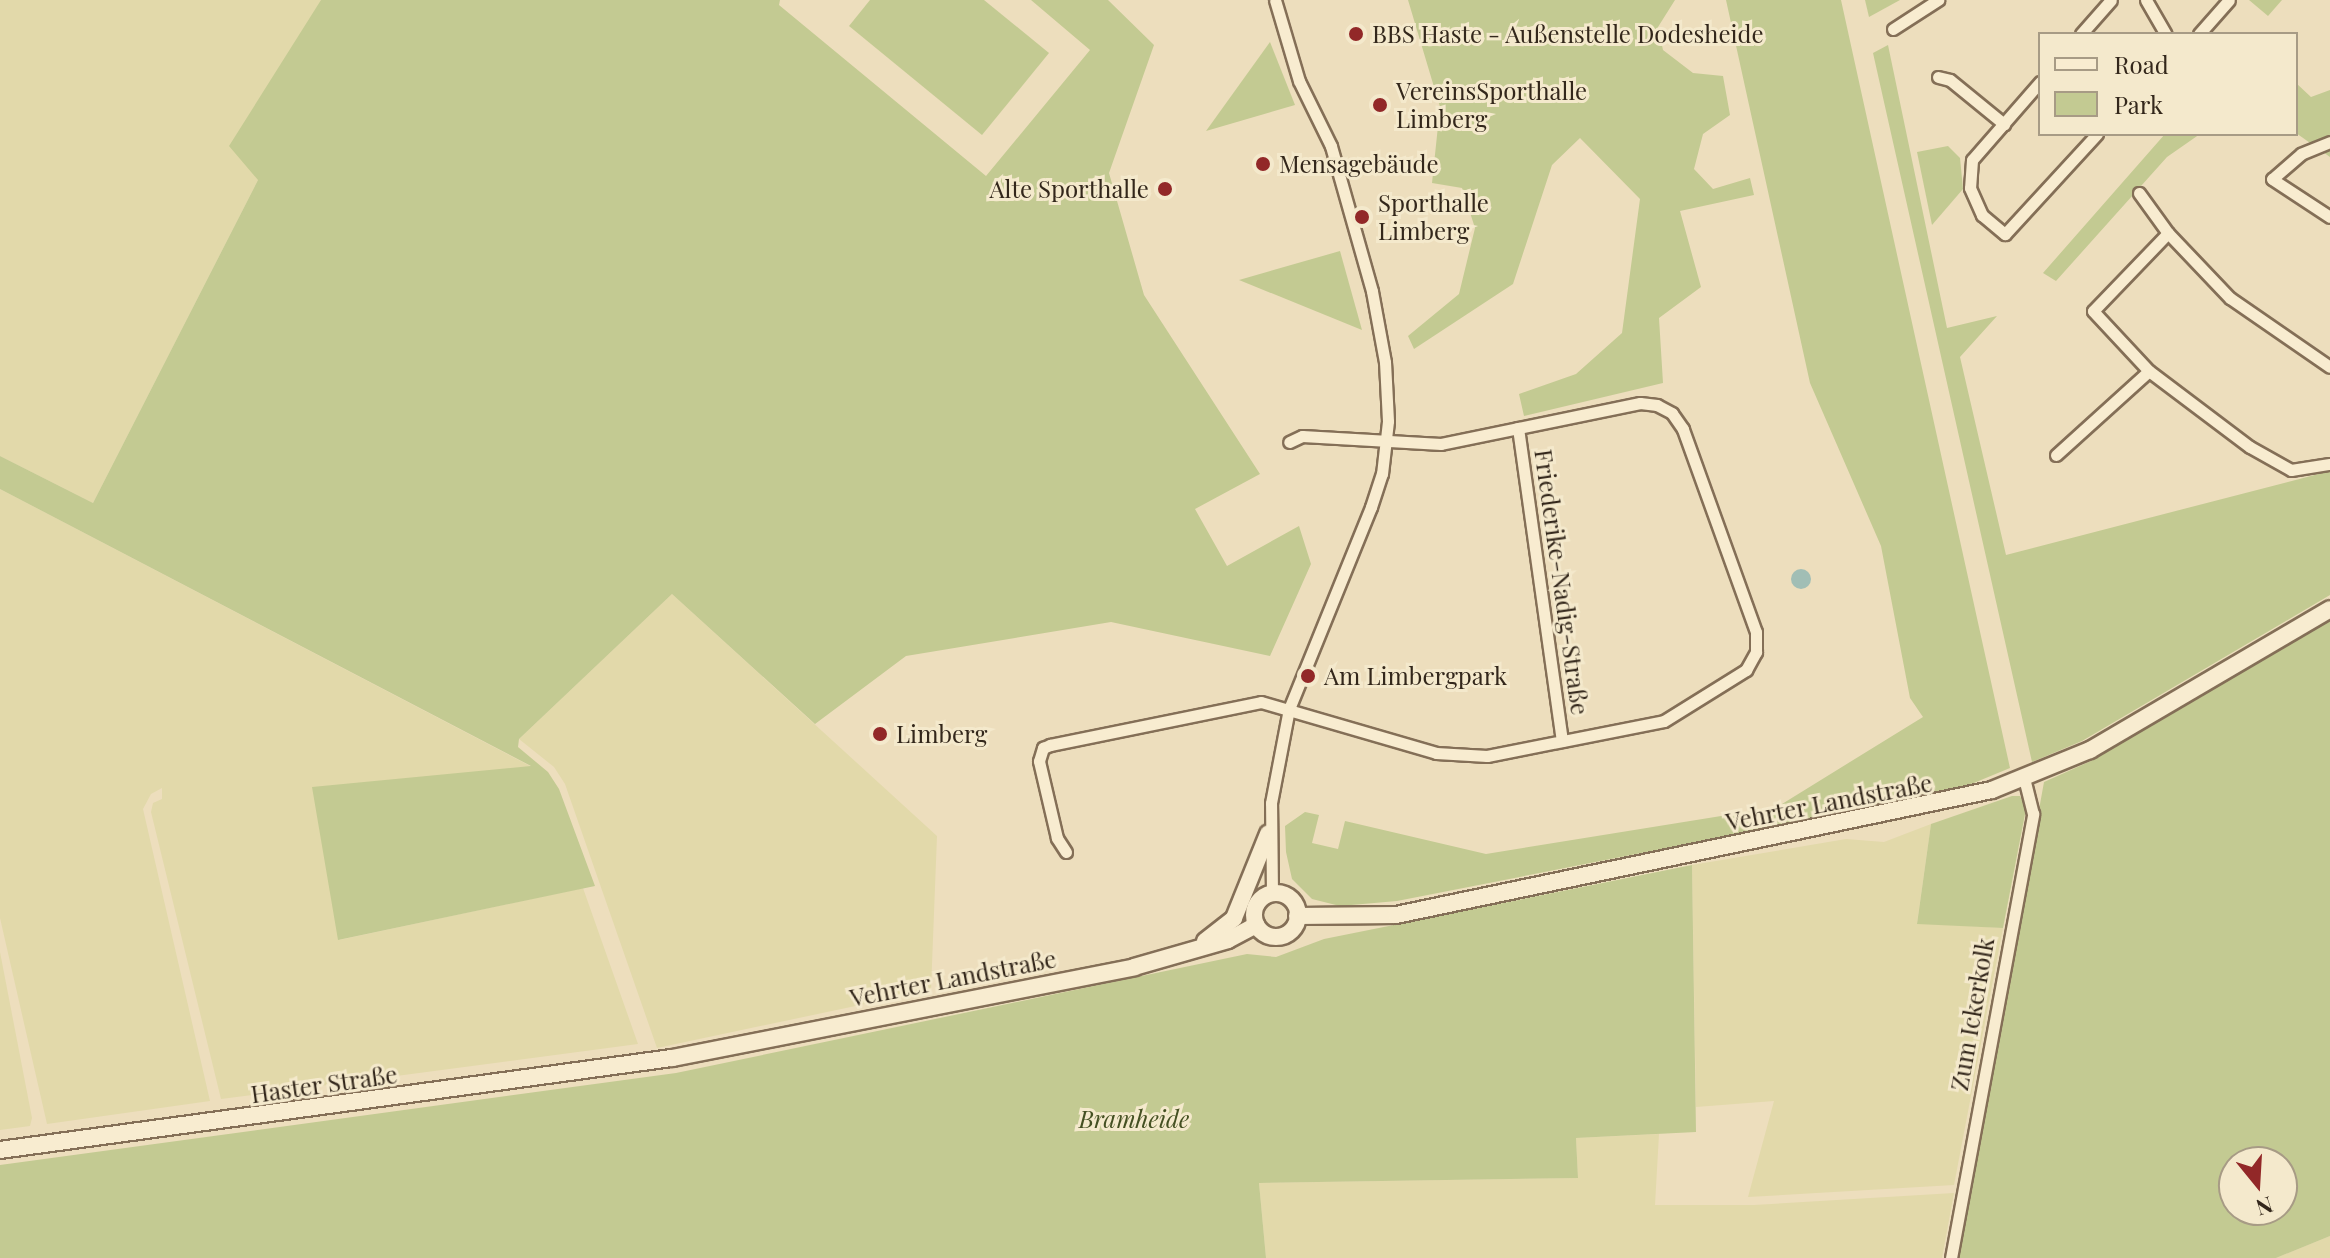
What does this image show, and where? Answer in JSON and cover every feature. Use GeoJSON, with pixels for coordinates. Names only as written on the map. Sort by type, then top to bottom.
{"type":"FeatureCollection","features":[{"type":"Feature","properties":{"kind":"main road","name":"Vehrter Landstraße"},"geometry":{"type":"LineString","coordinates":[[1297,916],[1339,919],[1425,909],[1942,804],[2024,779],[2090,750],[2330,609]]}},
{"type":"Feature","properties":{"kind":"main road"},"geometry":{"type":"LineString","coordinates":[[1196,951],[1234,918],[1268,834]]}},
{"type":"Feature","properties":{"kind":"main road"},"geometry":{"type":"LineString","coordinates":[[1272,894],[1289,898],[1297,916],[1283,935],[1265,934],[1256,925],[1258,903],[1272,894]]}},
{"type":"Feature","properties":{"kind":"main road","name":"Vehrter Landstraße"},"geometry":{"type":"LineString","coordinates":[[653,1056],[1196,951],[1256,925]]}},
{"type":"Feature","properties":{"kind":"main road","name":"Haster Straße"},"geometry":{"type":"LineString","coordinates":[[0,1150],[653,1056]]}},
{"type":"Feature","properties":{"kind":"street"},"geometry":{"type":"LineString","coordinates":[[1272,894],[1268,834],[1289,709],[1371,507],[1387,441],[1385,362],[1372,291],[1331,146],[1299,81],[1275,0]]}},
{"type":"Feature","properties":{"kind":"street"},"geometry":{"type":"LineString","coordinates":[[1893,29],[1938,0]]}},
{"type":"Feature","properties":{"kind":"street"},"geometry":{"type":"LineString","coordinates":[[2083,32],[2111,0]]}},
{"type":"Feature","properties":{"kind":"street"},"geometry":{"type":"LineString","coordinates":[[2146,0],[2165,32]]}},
{"type":"Feature","properties":{"kind":"street"},"geometry":{"type":"LineString","coordinates":[[2201,32],[2229,0]]}},
{"type":"Feature","properties":{"kind":"street"},"geometry":{"type":"LineString","coordinates":[[1938,77],[1950,80],[2004,124]]}},
{"type":"Feature","properties":{"kind":"street"},"geometry":{"type":"LineString","coordinates":[[2038,84],[1968,170],[1977,207],[2005,234],[2095,136]]}},
{"type":"Feature","properties":{"kind":"street"},"geometry":{"type":"LineString","coordinates":[[2330,142],[2301,154],[2272,179],[2330,217]]}},
{"type":"Feature","properties":{"kind":"street"},"geometry":{"type":"LineString","coordinates":[[2139,193],[2168,233],[2230,298],[2330,367]]}},
{"type":"Feature","properties":{"kind":"street"},"geometry":{"type":"LineString","coordinates":[[2168,233],[2093,311],[2149,371],[2202,416],[2291,470],[2330,464]]}},
{"type":"Feature","properties":{"kind":"street"},"geometry":{"type":"LineString","coordinates":[[2056,455],[2149,371]]}},
{"type":"Feature","properties":{"kind":"street"},"geometry":{"type":"LineString","coordinates":[[1066,852],[1057,838],[1039,761],[1043,748],[1248,702],[1289,709],[1436,753],[1487,756],[1685,712],[1746,670],[1756,652],[1756,632],[1683,429],[1672,413],[1640,403],[1441,444],[1302,436],[1289,442]]}},
{"type":"Feature","properties":{"kind":"street","name":"Friederike-Nadig-Straße"},"geometry":{"type":"LineString","coordinates":[[1518,428],[1562,741]]}},
{"type":"Feature","properties":{"kind":"street","name":"Zum Ickerkolk"},"geometry":{"type":"LineString","coordinates":[[1951,1258],[2033,814],[2024,779]]}},
{"type":"Feature","properties":{"kind":"shaded area"},"geometry":{"type":"Polygon","coordinates":[[[0,0],[321,0],[258,180],[93,503],[0,456],[0,0]]]}},
{"type":"Feature","properties":{"kind":"shaded area"},"geometry":{"type":"Polygon","coordinates":[[[0,489],[532,767],[339,940],[583,888],[638,1044],[221,1099],[151,812],[153,803],[162,799],[162,788],[151,794],[143,809],[210,1101],[47,1124],[0,918],[0,489]]]}},
{"type":"Feature","properties":{"kind":"shaded area"},"geometry":{"type":"Polygon","coordinates":[[[672,594],[937,836],[931,990],[657,1048],[565,784],[554,767],[519,739],[672,594]]]}},
{"type":"Feature","properties":{"kind":"shaded area"},"geometry":{"type":"Polygon","coordinates":[[[1931,824],[1917,923],[2003,928],[1954,1185],[1748,1197],[1774,1101],[1696,1107],[1692,865],[1846,839],[1884,842],[1931,824]]]}},
{"type":"Feature","properties":{"kind":"shaded area"},"geometry":{"type":"Polygon","coordinates":[[[0,952],[32,1118],[30,1126],[0,1130],[0,952]]]}},
{"type":"Feature","properties":{"kind":"shaded area"},"geometry":{"type":"Polygon","coordinates":[[[1659,1134],[1655,1205],[1754,1205],[1954,1193],[1942,1258],[1266,1258],[1259,1183],[1578,1178],[1576,1138],[1659,1134]]]}},
{"type":"Feature","properties":{"kind":"shaded area"},"geometry":{"type":"Polygon","coordinates":[[[2330,1236],[2330,1258],[2276,1258],[2330,1236]]]}},
{"type":"Feature","properties":{"kind":"green space"},"geometry":{"type":"Polygon","coordinates":[[[321,0],[780,0],[779,5],[986,176],[1090,50],[1031,0],[1108,0],[1154,45],[1109,173],[1144,295],[1260,474],[1195,509],[1227,566],[1299,526],[1311,564],[1270,656],[1111,622],[906,656],[815,724],[672,594],[519,739],[518,747],[548,772],[559,789],[595,886],[338,940],[312,787],[531,766],[0,489],[0,456],[93,503],[258,180],[229,146],[321,0]]]}},
{"type":"Feature","properties":{"kind":"green space"},"geometry":{"type":"Polygon","coordinates":[[[870,0],[984,0],[1049,53],[982,135],[849,26],[870,0]]]}},
{"type":"Feature","properties":{"kind":"green space"},"geometry":{"type":"Polygon","coordinates":[[[1408,0],[1675,0],[1658,27],[1663,50],[1693,73],[1723,76],[1730,115],[1703,134],[1694,169],[1713,189],[1750,178],[1754,195],[1680,211],[1701,287],[1659,318],[1663,383],[1524,416],[1519,394],[1576,374],[1622,333],[1640,199],[1580,138],[1552,165],[1513,284],[1414,349],[1408,336],[1459,294],[1475,228],[1462,188],[1432,183],[1440,107],[1408,0]]]}},
{"type":"Feature","properties":{"kind":"green space"},"geometry":{"type":"Polygon","coordinates":[[[1726,0],[1841,0],[2010,768],[1952,792],[1397,901],[1340,906],[1312,899],[1292,879],[1286,852],[1285,826],[1305,812],[1319,815],[1312,843],[1338,849],[1345,821],[1486,854],[1777,807],[1923,717],[1910,698],[1881,546],[1810,383],[1726,0]]]}},
{"type":"Feature","properties":{"kind":"green space"},"geometry":{"type":"Polygon","coordinates":[[[1865,0],[1900,0],[1869,17],[1865,0]]]}},
{"type":"Feature","properties":{"kind":"green space"},"geometry":{"type":"Polygon","coordinates":[[[2249,0],[2282,0],[2268,16],[2249,0]]]}},
{"type":"Feature","properties":{"kind":"green space"},"geometry":{"type":"Polygon","coordinates":[[[1270,42],[1295,105],[1206,131],[1270,42]]]}},
{"type":"Feature","properties":{"kind":"green space"},"geometry":{"type":"Polygon","coordinates":[[[1888,45],[1947,328],[1997,316],[1960,357],[2006,555],[2330,471],[2330,595],[2082,741],[2032,762],[1873,53],[1888,45]]]}},
{"type":"Feature","properties":{"kind":"green space"},"geometry":{"type":"Polygon","coordinates":[[[2298,85],[2311,97],[2330,90],[2330,157],[2298,134],[2298,85]]]}},
{"type":"Feature","properties":{"kind":"green space"},"geometry":{"type":"Polygon","coordinates":[[[2163,136],[2197,136],[2167,157],[2056,281],[2043,273],[2163,136]]]}},
{"type":"Feature","properties":{"kind":"green space"},"geometry":{"type":"Polygon","coordinates":[[[1948,146],[1960,158],[1963,189],[1932,225],[1917,152],[1948,146]]]}},
{"type":"Feature","properties":{"kind":"green space"},"geometry":{"type":"Polygon","coordinates":[[[1340,251],[1362,330],[1239,280],[1340,251]]]}},
{"type":"Feature","properties":{"kind":"green space"},"geometry":{"type":"Polygon","coordinates":[[[2330,618],[2330,1236],[2276,1258],[1958,1258],[2044,782],[2091,761],[2330,618]]]}},
{"type":"Feature","properties":{"kind":"green space"},"geometry":{"type":"Polygon","coordinates":[[[2012,796],[2020,796],[2026,809],[2003,928],[1917,924],[1931,824],[2012,796]]]}},
{"type":"Feature","properties":{"kind":"green space","name":"Bramheide"},"geometry":{"type":"Polygon","coordinates":[[[1692,865],[1696,1132],[1576,1138],[1578,1178],[1259,1183],[1266,1258],[0,1258],[0,1165],[676,1073],[1247,954],[1276,957],[1324,939],[1692,865]]]}},
{"type":"Feature","properties":{"kind":"water"},"geometry":{"type":"Polygon","coordinates":[[[1801,569],[1808,572],[1811,579],[1808,586],[1801,589],[1794,586],[1791,579],[1794,572],[1801,569]]]}},
{"type":"Feature","properties":{"kind":"place","name":"BBS Haste - Außenstelle Dodesheide"},"geometry":{"type":"Point","coordinates":[1356,34]}},
{"type":"Feature","properties":{"kind":"place","name":"VereinsSporthalle Limberg"},"geometry":{"type":"Point","coordinates":[1380,105]}},
{"type":"Feature","properties":{"kind":"place","name":"Mensagebäude"},"geometry":{"type":"Point","coordinates":[1263,164]}},
{"type":"Feature","properties":{"kind":"place","name":"Alte Sporthalle"},"geometry":{"type":"Point","coordinates":[1165,189]}},
{"type":"Feature","properties":{"kind":"place","name":"Sporthalle Limberg"},"geometry":{"type":"Point","coordinates":[1362,217]}},
{"type":"Feature","properties":{"kind":"place","name":"Am Limbergpark"},"geometry":{"type":"Point","coordinates":[1308,676]}},
{"type":"Feature","properties":{"kind":"place","name":"Limberg"},"geometry":{"type":"Point","coordinates":[880,734]}}]}
